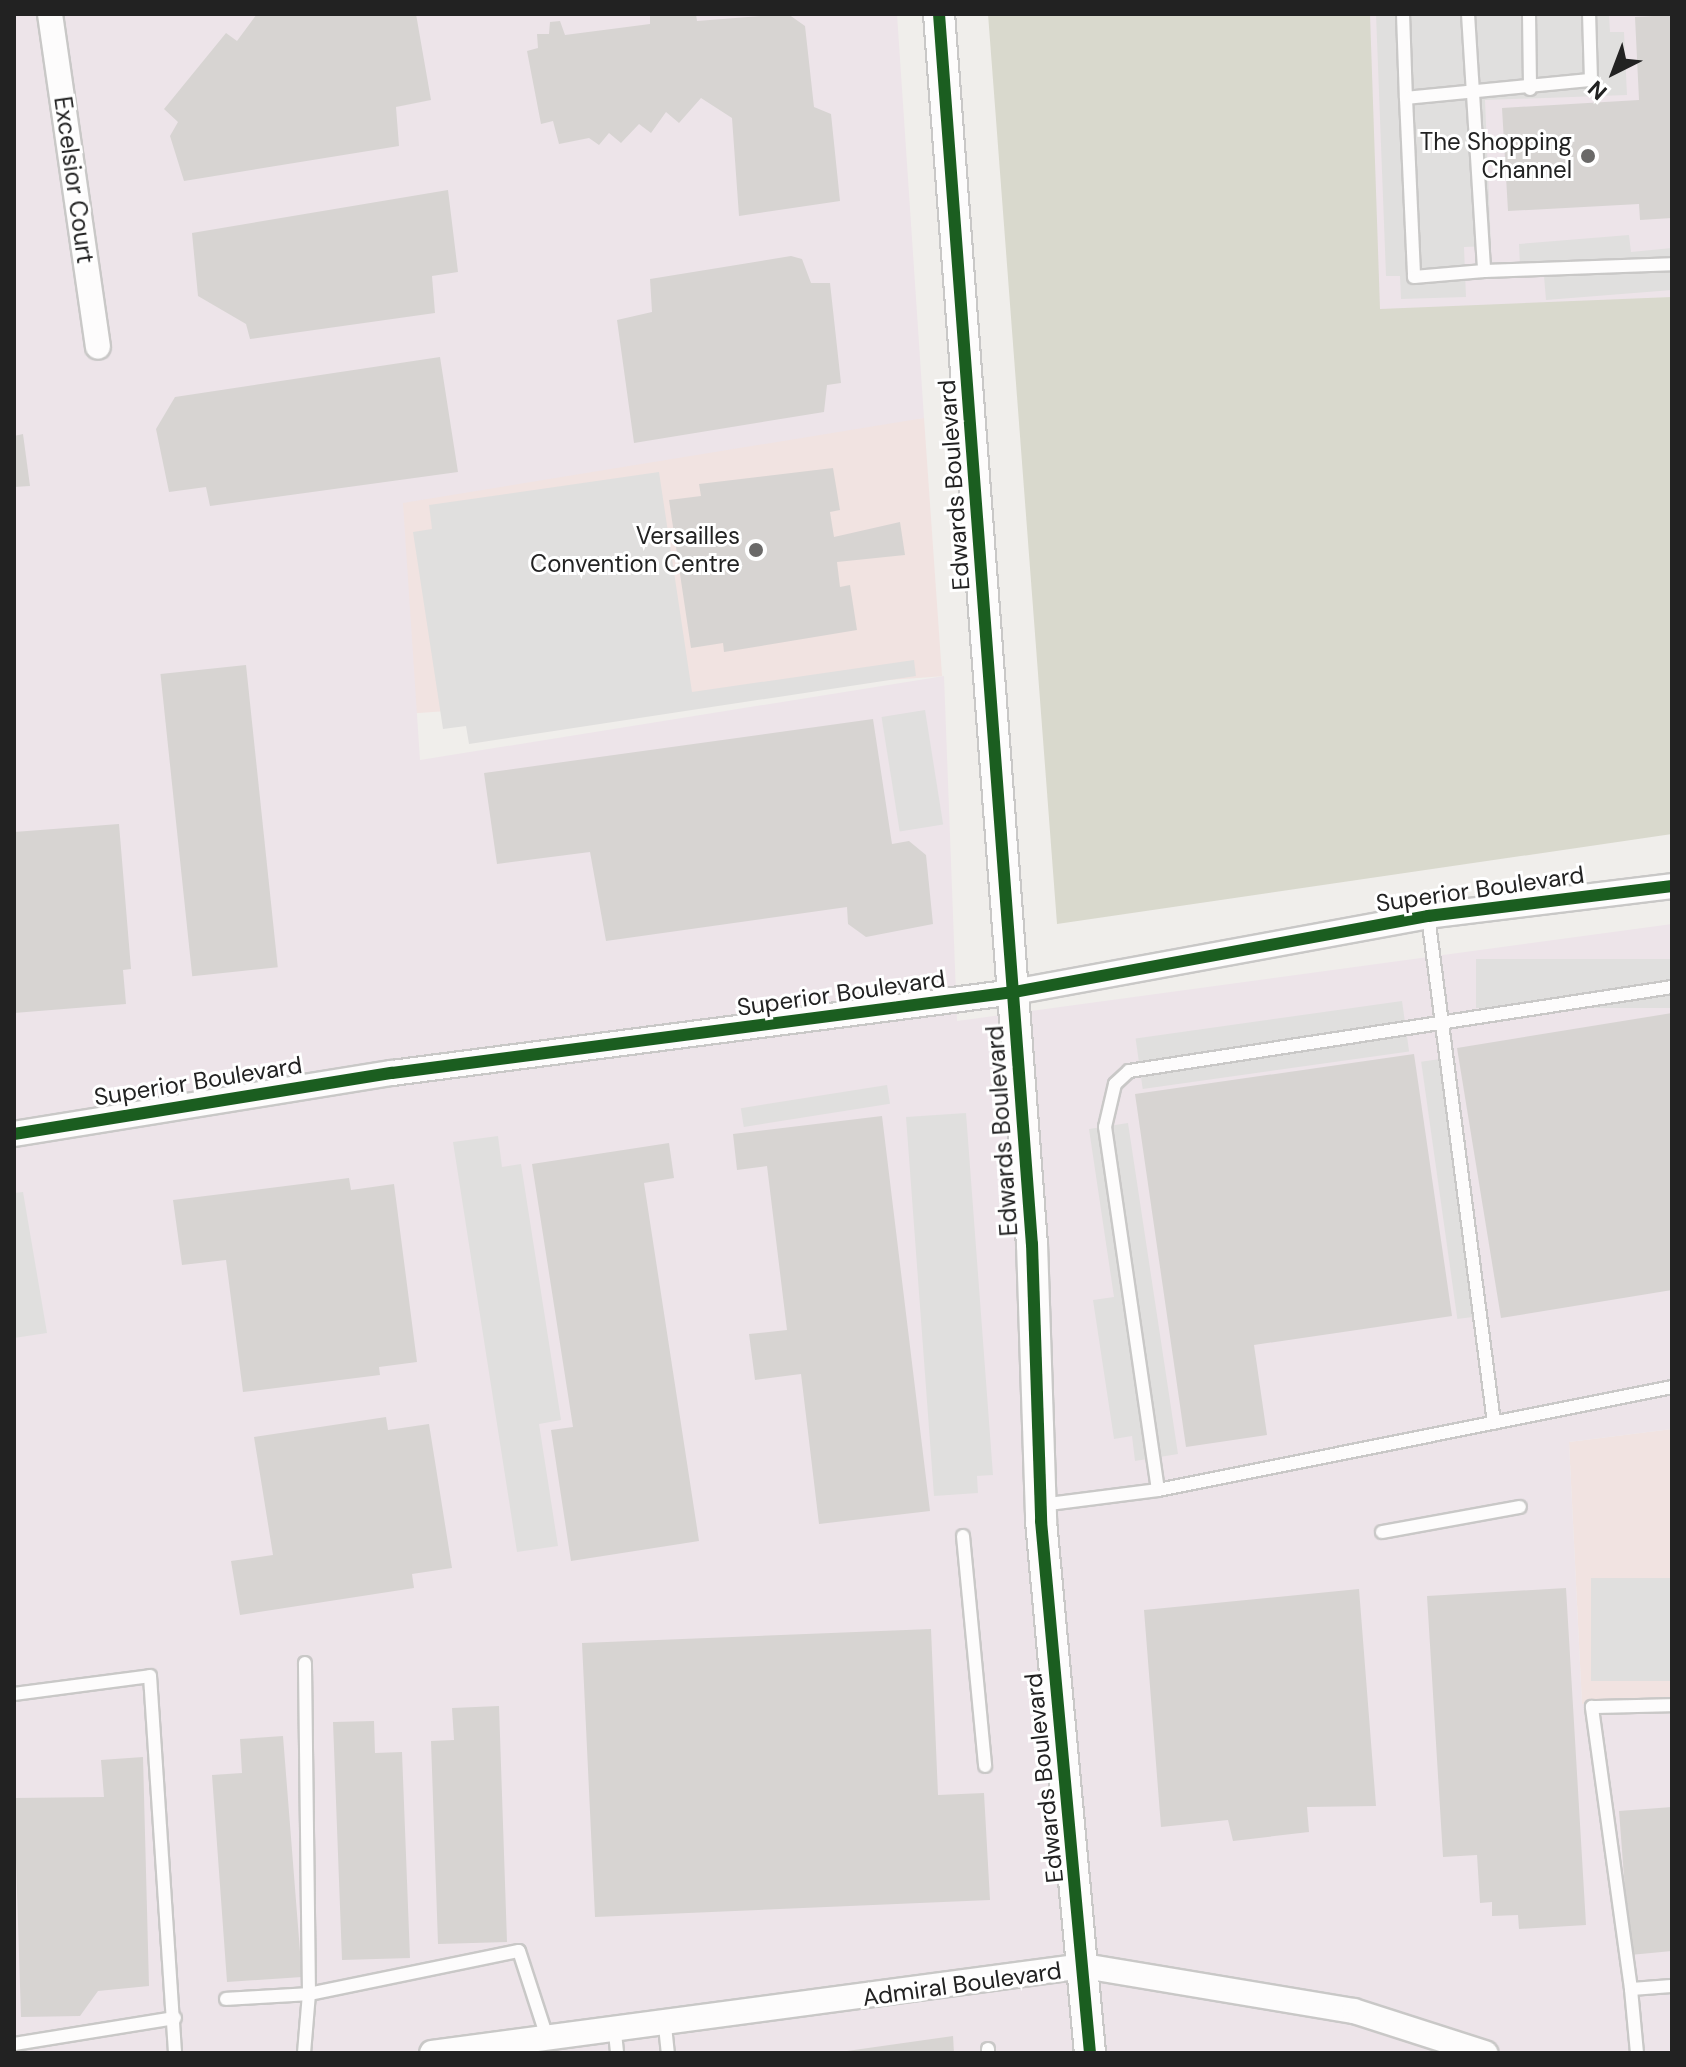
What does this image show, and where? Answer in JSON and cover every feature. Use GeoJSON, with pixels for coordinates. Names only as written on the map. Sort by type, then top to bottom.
{"type":"FeatureCollection","features":[{"type":"Feature","properties":{"kind":"street","name":"Excelsior Court"},"geometry":{"type":"LineString","coordinates":[[50,14],[98,347]]}},
{"type":"Feature","properties":{"kind":"street","name":"Edwards Boulevard"},"geometry":{"type":"LineString","coordinates":[[939,14],[1014,992],[1041,1505],[1090,2053]]}},
{"type":"Feature","properties":{"kind":"street","name":"Superior Boulevard"},"geometry":{"type":"LineString","coordinates":[[14,1134],[392,1073],[1014,992],[1428,916],[1672,886]]}},
{"type":"Feature","properties":{"kind":"street","name":"Admiral Boulevard"},"geometry":{"type":"LineString","coordinates":[[432,2053],[499,2048],[547,2037],[616,2043],[665,2026],[1084,1966],[1354,2011],[1485,2053]]}},
{"type":"Feature","properties":{"kind":"lane"},"geometry":{"type":"LineString","coordinates":[[1403,14],[1414,277],[1484,271],[1672,264]]}},
{"type":"Feature","properties":{"kind":"lane"},"geometry":{"type":"LineString","coordinates":[[1468,14],[1484,271]]}},
{"type":"Feature","properties":{"kind":"lane"},"geometry":{"type":"LineString","coordinates":[[1529,14],[1530,89]]}},
{"type":"Feature","properties":{"kind":"lane"},"geometry":{"type":"LineString","coordinates":[[1406,98],[1530,89],[1591,80],[1589,14]]}},
{"type":"Feature","properties":{"kind":"lane"},"geometry":{"type":"LineString","coordinates":[[1428,916],[1494,1423]]}},
{"type":"Feature","properties":{"kind":"lane"},"geometry":{"type":"LineString","coordinates":[[1158,1490],[1105,1127],[1115,1084],[1129,1071],[1442,1017],[1672,987]]}},
{"type":"Feature","properties":{"kind":"lane"},"geometry":{"type":"LineString","coordinates":[[1041,1505],[1158,1490],[1672,1387]]}},
{"type":"Feature","properties":{"kind":"lane"},"geometry":{"type":"LineString","coordinates":[[1382,1532],[1520,1507]]}},
{"type":"Feature","properties":{"kind":"lane"},"geometry":{"type":"LineString","coordinates":[[963,1536],[985,1766]]}},
{"type":"Feature","properties":{"kind":"lane"},"geometry":{"type":"LineString","coordinates":[[304,2053],[309,1994],[305,1663]]}},
{"type":"Feature","properties":{"kind":"lane"},"geometry":{"type":"LineString","coordinates":[[14,1694],[150,1676],[175,2053]]}},
{"type":"Feature","properties":{"kind":"lane"},"geometry":{"type":"LineString","coordinates":[[1637,2053],[1592,1707],[1672,1705]]}},
{"type":"Feature","properties":{"kind":"lane"},"geometry":{"type":"LineString","coordinates":[[226,1999],[309,1994],[519,1951],[547,2037]]}},
{"type":"Feature","properties":{"kind":"lane"},"geometry":{"type":"LineString","coordinates":[[1631,1989],[1672,1986]]}},
{"type":"Feature","properties":{"kind":"lane"},"geometry":{"type":"LineString","coordinates":[[14,2044],[175,2018]]}},
{"type":"Feature","properties":{"kind":"lane"},"geometry":{"type":"LineString","coordinates":[[665,2026],[668,2053]]}},
{"type":"Feature","properties":{"kind":"shaded area"},"geometry":{"type":"Polygon","coordinates":[[[14,14],[897,14],[924,418],[403,503],[420,760],[944,676],[957,1021],[1672,924],[1672,1429],[1569,1442],[1582,1704],[1672,1704],[1672,2053],[14,2053],[14,14]]]}},
{"type":"Feature","properties":{"kind":"shaded area"},"geometry":{"type":"Polygon","coordinates":[[[988,14],[1370,14],[1380,309],[1672,297],[1672,834],[1057,924],[988,14]]]}},
{"type":"Feature","properties":{"kind":"shaded area"},"geometry":{"type":"Polygon","coordinates":[[[1370,14],[1672,14],[1672,310],[1370,310],[1370,14]]]}},
{"type":"Feature","properties":{"kind":"shaded area"},"geometry":{"type":"Polygon","coordinates":[[[1376,14],[1609,14],[1610,32],[1624,32],[1627,95],[1485,100],[1491,246],[1464,247],[1466,297],[1401,299],[1400,276],[1386,276],[1376,14]]]}},
{"type":"Feature","properties":{"kind":"shaded area"},"geometry":{"type":"Polygon","coordinates":[[[1629,235],[1631,252],[1672,248],[1672,290],[1546,300],[1543,264],[1520,266],[1519,244],[1629,235]]]}},
{"type":"Feature","properties":{"kind":"shaded area"},"geometry":{"type":"Polygon","coordinates":[[[924,418],[942,676],[415,713],[397,455],[924,418]]]}},
{"type":"Feature","properties":{"kind":"shaded area"},"geometry":{"type":"Polygon","coordinates":[[[659,472],[692,692],[914,660],[916,676],[469,744],[466,726],[443,729],[413,532],[432,529],[429,505],[659,472]]]}},
{"type":"Feature","properties":{"kind":"shaded area"},"geometry":{"type":"Polygon","coordinates":[[[925,710],[943,825],[900,831],[882,717],[925,710]]]}},
{"type":"Feature","properties":{"kind":"shaded area"},"geometry":{"type":"Polygon","coordinates":[[[1476,959],[1672,959],[1672,1008],[1476,1008],[1476,959]]]}},
{"type":"Feature","properties":{"kind":"shaded area"},"geometry":{"type":"Polygon","coordinates":[[[1402,1001],[1409,1052],[1143,1089],[1136,1038],[1402,1001]]]}},
{"type":"Feature","properties":{"kind":"shaded area"},"geometry":{"type":"Polygon","coordinates":[[[1440,1059],[1476,1316],[1457,1319],[1421,1062],[1440,1059]]]}},
{"type":"Feature","properties":{"kind":"shaded area"},"geometry":{"type":"Polygon","coordinates":[[[887,1085],[890,1104],[744,1127],[741,1108],[887,1085]]]}},
{"type":"Feature","properties":{"kind":"shaded area"},"geometry":{"type":"Polygon","coordinates":[[[966,1113],[993,1475],[977,1476],[978,1493],[934,1496],[906,1117],[966,1113]]]}},
{"type":"Feature","properties":{"kind":"shaded area"},"geometry":{"type":"Polygon","coordinates":[[[1128,1123],[1178,1454],[1135,1461],[1132,1436],[1114,1439],[1093,1300],[1114,1297],[1089,1129],[1128,1123]]]}},
{"type":"Feature","properties":{"kind":"shaded area"},"geometry":{"type":"Polygon","coordinates":[[[498,1136],[502,1167],[521,1164],[561,1420],[539,1424],[558,1546],[517,1552],[453,1142],[498,1136]]]}},
{"type":"Feature","properties":{"kind":"shaded area"},"geometry":{"type":"Polygon","coordinates":[[[23,1192],[47,1333],[14,1338],[14,1193],[23,1192]]]}},
{"type":"Feature","properties":{"kind":"shaded area"},"geometry":{"type":"Polygon","coordinates":[[[1672,1429],[1672,1704],[1582,1704],[1569,1442],[1672,1429]]]}},
{"type":"Feature","properties":{"kind":"shaded area"},"geometry":{"type":"Polygon","coordinates":[[[1591,1578],[1672,1578],[1672,1681],[1591,1681],[1591,1578]]]}},
{"type":"Feature","properties":{"kind":"building"},"geometry":{"type":"Polygon","coordinates":[[[257,14],[416,14],[431,100],[396,107],[399,146],[184,181],[170,136],[178,122],[164,109],[226,33],[237,41],[257,14]]]}},
{"type":"Feature","properties":{"kind":"building"},"geometry":{"type":"Polygon","coordinates":[[[650,14],[696,14],[697,21],[788,14],[805,26],[814,107],[831,114],[840,201],[739,216],[732,118],[701,98],[679,123],[666,112],[651,133],[639,124],[621,143],[609,133],[599,145],[589,138],[559,144],[553,121],[541,124],[527,51],[538,48],[537,34],[549,34],[550,22],[560,21],[565,35],[650,24],[650,14]]]}},
{"type":"Feature","properties":{"kind":"building","name":"The Shopping Channel"},"geometry":{"type":"Polygon","coordinates":[[[1672,15],[1672,218],[1640,220],[1639,204],[1508,211],[1502,108],[1639,100],[1635,17],[1672,15]]]}},
{"type":"Feature","properties":{"kind":"building"},"geometry":{"type":"Polygon","coordinates":[[[448,190],[458,272],[432,276],[435,313],[250,339],[246,324],[198,296],[192,233],[448,190]]]}},
{"type":"Feature","properties":{"kind":"building"},"geometry":{"type":"Polygon","coordinates":[[[791,256],[802,259],[811,283],[830,283],[841,383],[827,385],[824,412],[634,443],[617,320],[652,312],[650,279],[791,256]]]}},
{"type":"Feature","properties":{"kind":"building"},"geometry":{"type":"Polygon","coordinates":[[[440,357],[458,472],[210,506],[206,487],[169,492],[156,429],[175,397],[440,357]]]}},
{"type":"Feature","properties":{"kind":"building"},"geometry":{"type":"Polygon","coordinates":[[[23,434],[30,486],[14,487],[14,436],[23,434]]]}},
{"type":"Feature","properties":{"kind":"building","name":"Versailles Convention Centre"},"geometry":{"type":"Polygon","coordinates":[[[833,468],[840,510],[830,512],[834,537],[900,522],[905,555],[837,562],[840,587],[850,585],[857,630],[724,652],[723,643],[691,648],[669,500],[701,496],[699,484],[833,468]]]}},
{"type":"Feature","properties":{"kind":"building"},"geometry":{"type":"Polygon","coordinates":[[[246,665],[278,967],[192,976],[160,674],[246,665]]]}},
{"type":"Feature","properties":{"kind":"building"},"geometry":{"type":"Polygon","coordinates":[[[873,719],[892,844],[909,841],[926,855],[933,924],[866,937],[848,924],[847,907],[606,941],[590,852],[497,864],[484,773],[873,719]]]}},
{"type":"Feature","properties":{"kind":"building"},"geometry":{"type":"Polygon","coordinates":[[[119,824],[131,969],[123,970],[126,1004],[14,1013],[14,832],[119,824]]]}},
{"type":"Feature","properties":{"kind":"building"},"geometry":{"type":"Polygon","coordinates":[[[1672,1013],[1672,1290],[1501,1318],[1457,1048],[1672,1013]]]}},
{"type":"Feature","properties":{"kind":"building"},"geometry":{"type":"Polygon","coordinates":[[[1414,1054],[1452,1316],[1254,1345],[1267,1435],[1186,1447],[1135,1094],[1414,1054]]]}},
{"type":"Feature","properties":{"kind":"building"},"geometry":{"type":"Polygon","coordinates":[[[882,1116],[930,1511],[819,1524],[801,1374],[755,1380],[749,1334],[787,1330],[767,1166],[737,1170],[733,1134],[882,1116]]]}},
{"type":"Feature","properties":{"kind":"building"},"geometry":{"type":"Polygon","coordinates":[[[669,1143],[674,1178],[644,1183],[699,1541],[571,1561],[551,1430],[573,1427],[532,1164],[669,1143]]]}},
{"type":"Feature","properties":{"kind":"building"},"geometry":{"type":"Polygon","coordinates":[[[349,1178],[351,1190],[394,1184],[417,1362],[379,1367],[380,1375],[243,1392],[226,1260],[182,1265],[173,1200],[349,1178]]]}},
{"type":"Feature","properties":{"kind":"building"},"geometry":{"type":"Polygon","coordinates":[[[386,1417],[388,1430],[429,1424],[452,1568],[412,1574],[414,1588],[240,1615],[231,1561],[273,1555],[254,1437],[386,1417]]]}},
{"type":"Feature","properties":{"kind":"building"},"geometry":{"type":"Polygon","coordinates":[[[1566,1588],[1586,1925],[1519,1929],[1518,1915],[1492,1916],[1492,1902],[1480,1903],[1477,1855],[1443,1857],[1427,1596],[1566,1588]]]}},
{"type":"Feature","properties":{"kind":"building"},"geometry":{"type":"Polygon","coordinates":[[[1359,1589],[1376,1806],[1307,1807],[1309,1832],[1233,1841],[1228,1820],[1161,1827],[1144,1610],[1359,1589]]]}},
{"type":"Feature","properties":{"kind":"building"},"geometry":{"type":"Polygon","coordinates":[[[931,1629],[938,1795],[984,1793],[990,1900],[595,1917],[582,1643],[931,1629]]]}},
{"type":"Feature","properties":{"kind":"building"},"geometry":{"type":"Polygon","coordinates":[[[499,1706],[507,1942],[438,1944],[431,1741],[454,1740],[452,1708],[499,1706]]]}},
{"type":"Feature","properties":{"kind":"building"},"geometry":{"type":"Polygon","coordinates":[[[374,1721],[375,1753],[402,1752],[410,1958],[342,1960],[333,1722],[374,1721]]]}},
{"type":"Feature","properties":{"kind":"building"},"geometry":{"type":"Polygon","coordinates":[[[283,1736],[302,1977],[227,1982],[212,1775],[242,1773],[240,1739],[283,1736]]]}},
{"type":"Feature","properties":{"kind":"building"},"geometry":{"type":"Polygon","coordinates":[[[143,1757],[149,1986],[98,1991],[80,2016],[21,2017],[14,1798],[104,1797],[101,1760],[143,1757]]]}},
{"type":"Feature","properties":{"kind":"building"},"geometry":{"type":"Polygon","coordinates":[[[1672,1807],[1672,1951],[1630,1955],[1619,1811],[1672,1807]]]}},
{"type":"Feature","properties":{"kind":"building"},"geometry":{"type":"Polygon","coordinates":[[[953,2036],[954,2053],[847,2053],[847,2051],[953,2036]]]}},
{"type":"Feature","properties":{"kind":"cycle path"},"geometry":{"type":"LineString","coordinates":[[939,14],[1032,1244],[1041,1521],[1090,2053]]}},
{"type":"Feature","properties":{"kind":"cycle path"},"geometry":{"type":"LineString","coordinates":[[14,1134],[392,1073],[1014,992],[1428,916],[1672,886]]}},
{"type":"Feature","properties":{"kind":"place","name":"The Shopping Channel"},"geometry":{"type":"Point","coordinates":[1588,156]}},
{"type":"Feature","properties":{"kind":"place","name":"Versailles Convention Centre"},"geometry":{"type":"Point","coordinates":[756,550]}}]}
